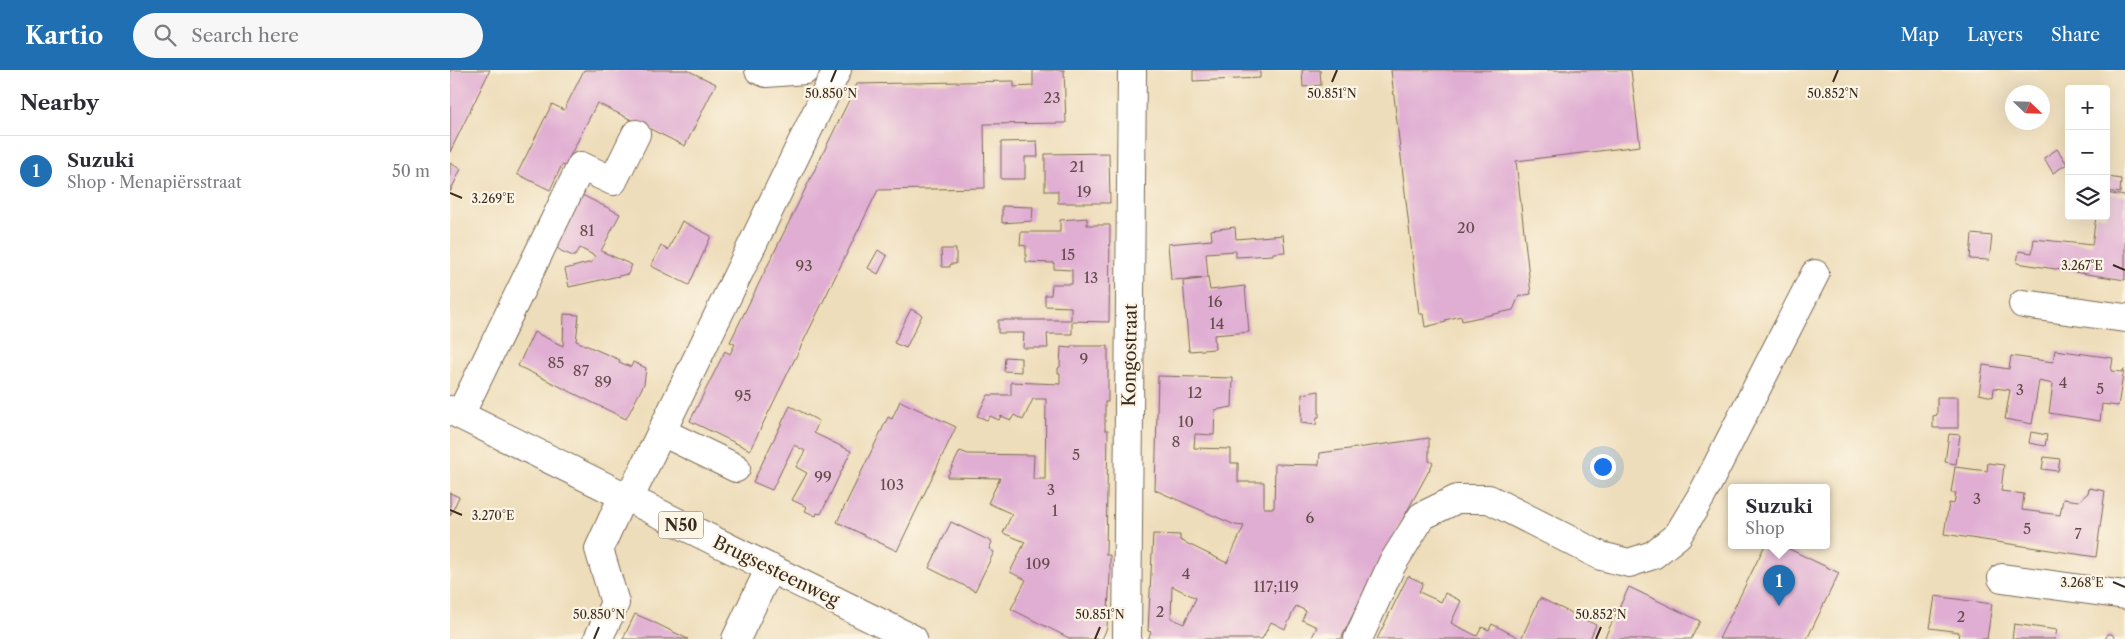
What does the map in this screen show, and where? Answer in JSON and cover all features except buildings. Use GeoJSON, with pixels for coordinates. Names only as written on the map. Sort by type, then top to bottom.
{"type":"FeatureCollection","features":[{"type":"Feature","properties":{"kind":"street"},"geometry":{"type":"LineString","coordinates":[[759,70],[766,73],[805,70]]}},
{"type":"Feature","properties":{"kind":"street"},"geometry":{"type":"LineString","coordinates":[[598,639],[615,603],[599,549],[662,432],[837,70]]}},
{"type":"Feature","properties":{"kind":"street","name":"Kongostraat"},"geometry":{"type":"LineString","coordinates":[[1127,639],[1132,70]]}},
{"type":"Feature","properties":{"kind":"street"},"geometry":{"type":"LineString","coordinates":[[455,413],[581,166],[613,182],[636,134]]}},
{"type":"Feature","properties":{"kind":"street"},"geometry":{"type":"LineString","coordinates":[[1358,639],[1392,564],[1422,516],[1457,499],[1489,499],[1601,556],[1629,562],[1653,555],[1678,536],[1702,494],[1815,274]]}},
{"type":"Feature","properties":{"kind":"street"},"geometry":{"type":"LineString","coordinates":[[2023,304],[2125,318]]}},
{"type":"Feature","properties":{"kind":"street","name":"Brugsesteenweg"},"geometry":{"type":"LineString","coordinates":[[455,413],[913,639]]}},
{"type":"Feature","properties":{"kind":"street"},"geometry":{"type":"LineString","coordinates":[[662,432],[736,468]]}},
{"type":"Feature","properties":{"kind":"street"},"geometry":{"type":"LineString","coordinates":[[736,639],[770,568]]}},
{"type":"Feature","properties":{"kind":"street"},"geometry":{"type":"LineString","coordinates":[[2002,578],[2125,595]]}},
{"type":"Feature","properties":{"kind":"place","name":"Suzuki"},"geometry":{"type":"Point","coordinates":[1779,606]}}]}
